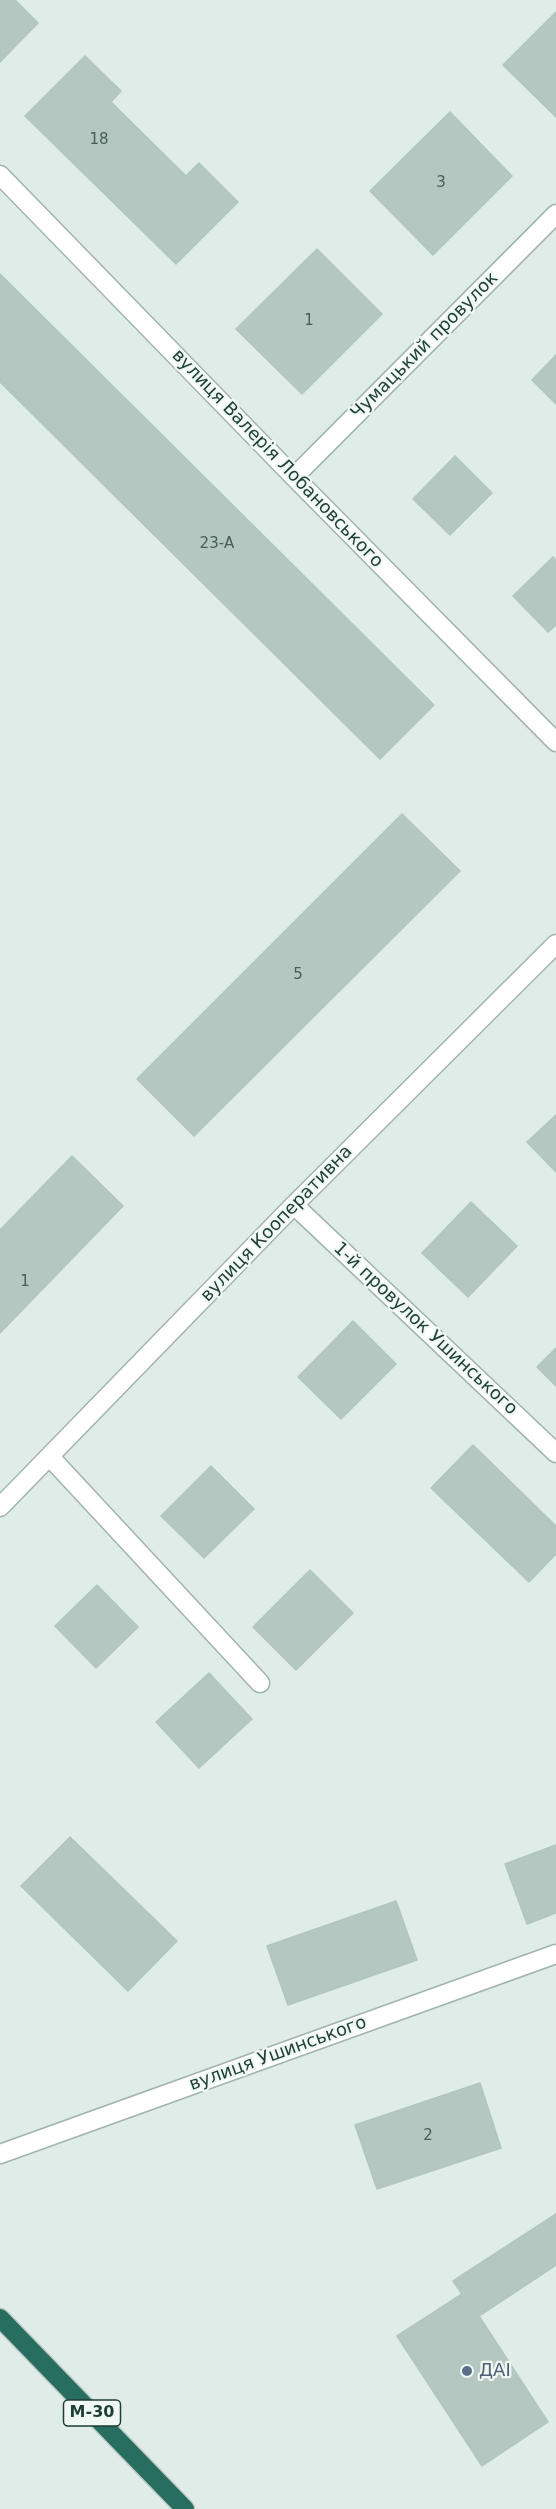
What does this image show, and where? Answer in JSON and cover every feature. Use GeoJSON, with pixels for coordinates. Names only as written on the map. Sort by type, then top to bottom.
{"type":"FeatureCollection","features":[{"type":"Feature","properties":{"kind":"highway","name":"М-30"},"geometry":{"type":"LineString","coordinates":[[0,2318],[185,2509]]}},
{"type":"Feature","properties":{"kind":"street","name":"вулиця Валерія Лобановського"},"geometry":{"type":"LineString","coordinates":[[0,174],[294,477],[556,742]]}},
{"type":"Feature","properties":{"kind":"street","name":"Чумацький провулок"},"geometry":{"type":"LineString","coordinates":[[294,477],[556,214]]}},
{"type":"Feature","properties":{"kind":"street","name":"вулиця Кооперативна"},"geometry":{"type":"LineString","coordinates":[[0,1507],[294,1205],[556,944]]}},
{"type":"Feature","properties":{"kind":"street","name":"1-й провулок Ушинського"},"geometry":{"type":"LineString","coordinates":[[294,1205],[556,1453]]}},
{"type":"Feature","properties":{"kind":"street"},"geometry":{"type":"LineString","coordinates":[[50,1457],[260,1683]]}},
{"type":"Feature","properties":{"kind":"street","name":"вулиця Ушинського"},"geometry":{"type":"LineString","coordinates":[[0,2154],[556,1954]]}},
{"type":"Feature","properties":{"kind":"building"},"geometry":{"type":"Polygon","coordinates":[[[0,0],[15,0],[38,23],[0,62],[0,0]]]}},
{"type":"Feature","properties":{"kind":"building"},"geometry":{"type":"Polygon","coordinates":[[[556,12],[556,117],[503,65],[556,12]]]}},
{"type":"Feature","properties":{"kind":"building"},"geometry":{"type":"Polygon","coordinates":[[[85,56],[121,91],[111,102],[186,176],[199,163],[238,202],[176,264],[25,116],[85,56]]]}},
{"type":"Feature","properties":{"kind":"building"},"geometry":{"type":"Polygon","coordinates":[[[450,112],[512,176],[433,255],[370,191],[450,112]]]}},
{"type":"Feature","properties":{"kind":"building"},"geometry":{"type":"Polygon","coordinates":[[[317,249],[382,314],[302,394],[236,329],[317,249]]]}},
{"type":"Feature","properties":{"kind":"building"},"geometry":{"type":"Polygon","coordinates":[[[0,274],[434,705],[380,759],[0,382],[0,274]]]}},
{"type":"Feature","properties":{"kind":"building"},"geometry":{"type":"Polygon","coordinates":[[[556,355],[556,404],[532,380],[556,355]]]}},
{"type":"Feature","properties":{"kind":"building"},"geometry":{"type":"Polygon","coordinates":[[[455,456],[492,493],[450,535],[413,499],[455,456]]]}},
{"type":"Feature","properties":{"kind":"building"},"geometry":{"type":"Polygon","coordinates":[[[553,557],[556,561],[556,625],[548,632],[513,596],[553,557]]]}},
{"type":"Feature","properties":{"kind":"building"},"geometry":{"type":"Polygon","coordinates":[[[402,814],[460,871],[194,1136],[137,1079],[402,814]]]}},
{"type":"Feature","properties":{"kind":"building"},"geometry":{"type":"Polygon","coordinates":[[[556,1115],[556,1172],[527,1142],[556,1115]]]}},
{"type":"Feature","properties":{"kind":"building"},"geometry":{"type":"Polygon","coordinates":[[[72,1156],[123,1206],[0,1333],[0,1230],[72,1156]]]}},
{"type":"Feature","properties":{"kind":"building"},"geometry":{"type":"Polygon","coordinates":[[[471,1202],[517,1246],[468,1297],[422,1253],[471,1202]]]}},
{"type":"Feature","properties":{"kind":"building"},"geometry":{"type":"Polygon","coordinates":[[[353,1321],[396,1364],[341,1419],[298,1377],[353,1321]]]}},
{"type":"Feature","properties":{"kind":"building"},"geometry":{"type":"Polygon","coordinates":[[[556,1348],[556,1386],[537,1367],[556,1348]]]}},
{"type":"Feature","properties":{"kind":"building"},"geometry":{"type":"Polygon","coordinates":[[[473,1445],[556,1526],[556,1554],[529,1582],[431,1488],[473,1445]]]}},
{"type":"Feature","properties":{"kind":"building"},"geometry":{"type":"Polygon","coordinates":[[[211,1466],[254,1509],[204,1558],[161,1516],[211,1466]]]}},
{"type":"Feature","properties":{"kind":"building"},"geometry":{"type":"Polygon","coordinates":[[[310,1570],[353,1613],[296,1670],[253,1627],[310,1570]]]}},
{"type":"Feature","properties":{"kind":"building"},"geometry":{"type":"Polygon","coordinates":[[[97,1585],[138,1627],[96,1668],[55,1626],[97,1585]]]}},
{"type":"Feature","properties":{"kind":"building"},"geometry":{"type":"Polygon","coordinates":[[[209,1673],[252,1719],[199,1768],[156,1722],[209,1673]]]}},
{"type":"Feature","properties":{"kind":"building"},"geometry":{"type":"Polygon","coordinates":[[[70,1837],[177,1941],[128,1991],[21,1886],[70,1837]]]}},
{"type":"Feature","properties":{"kind":"building"},"geometry":{"type":"Polygon","coordinates":[[[556,1845],[556,1913],[527,1924],[505,1864],[556,1845]]]}},
{"type":"Feature","properties":{"kind":"building"},"geometry":{"type":"Polygon","coordinates":[[[396,1901],[417,1960],[288,2005],[267,1946],[396,1901]]]}},
{"type":"Feature","properties":{"kind":"building"},"geometry":{"type":"Polygon","coordinates":[[[480,2083],[501,2148],[377,2189],[355,2125],[480,2083]]]}},
{"type":"Feature","properties":{"kind":"building","name":"ДАІ"},"geometry":{"type":"Polygon","coordinates":[[[556,2214],[556,2265],[479,2316],[548,2422],[482,2466],[397,2336],[462,2294],[453,2281],[556,2214]]]}},
{"type":"Feature","properties":{"kind":"place","name":"ДАІ"},"geometry":{"type":"Point","coordinates":[467,2371]}}]}
